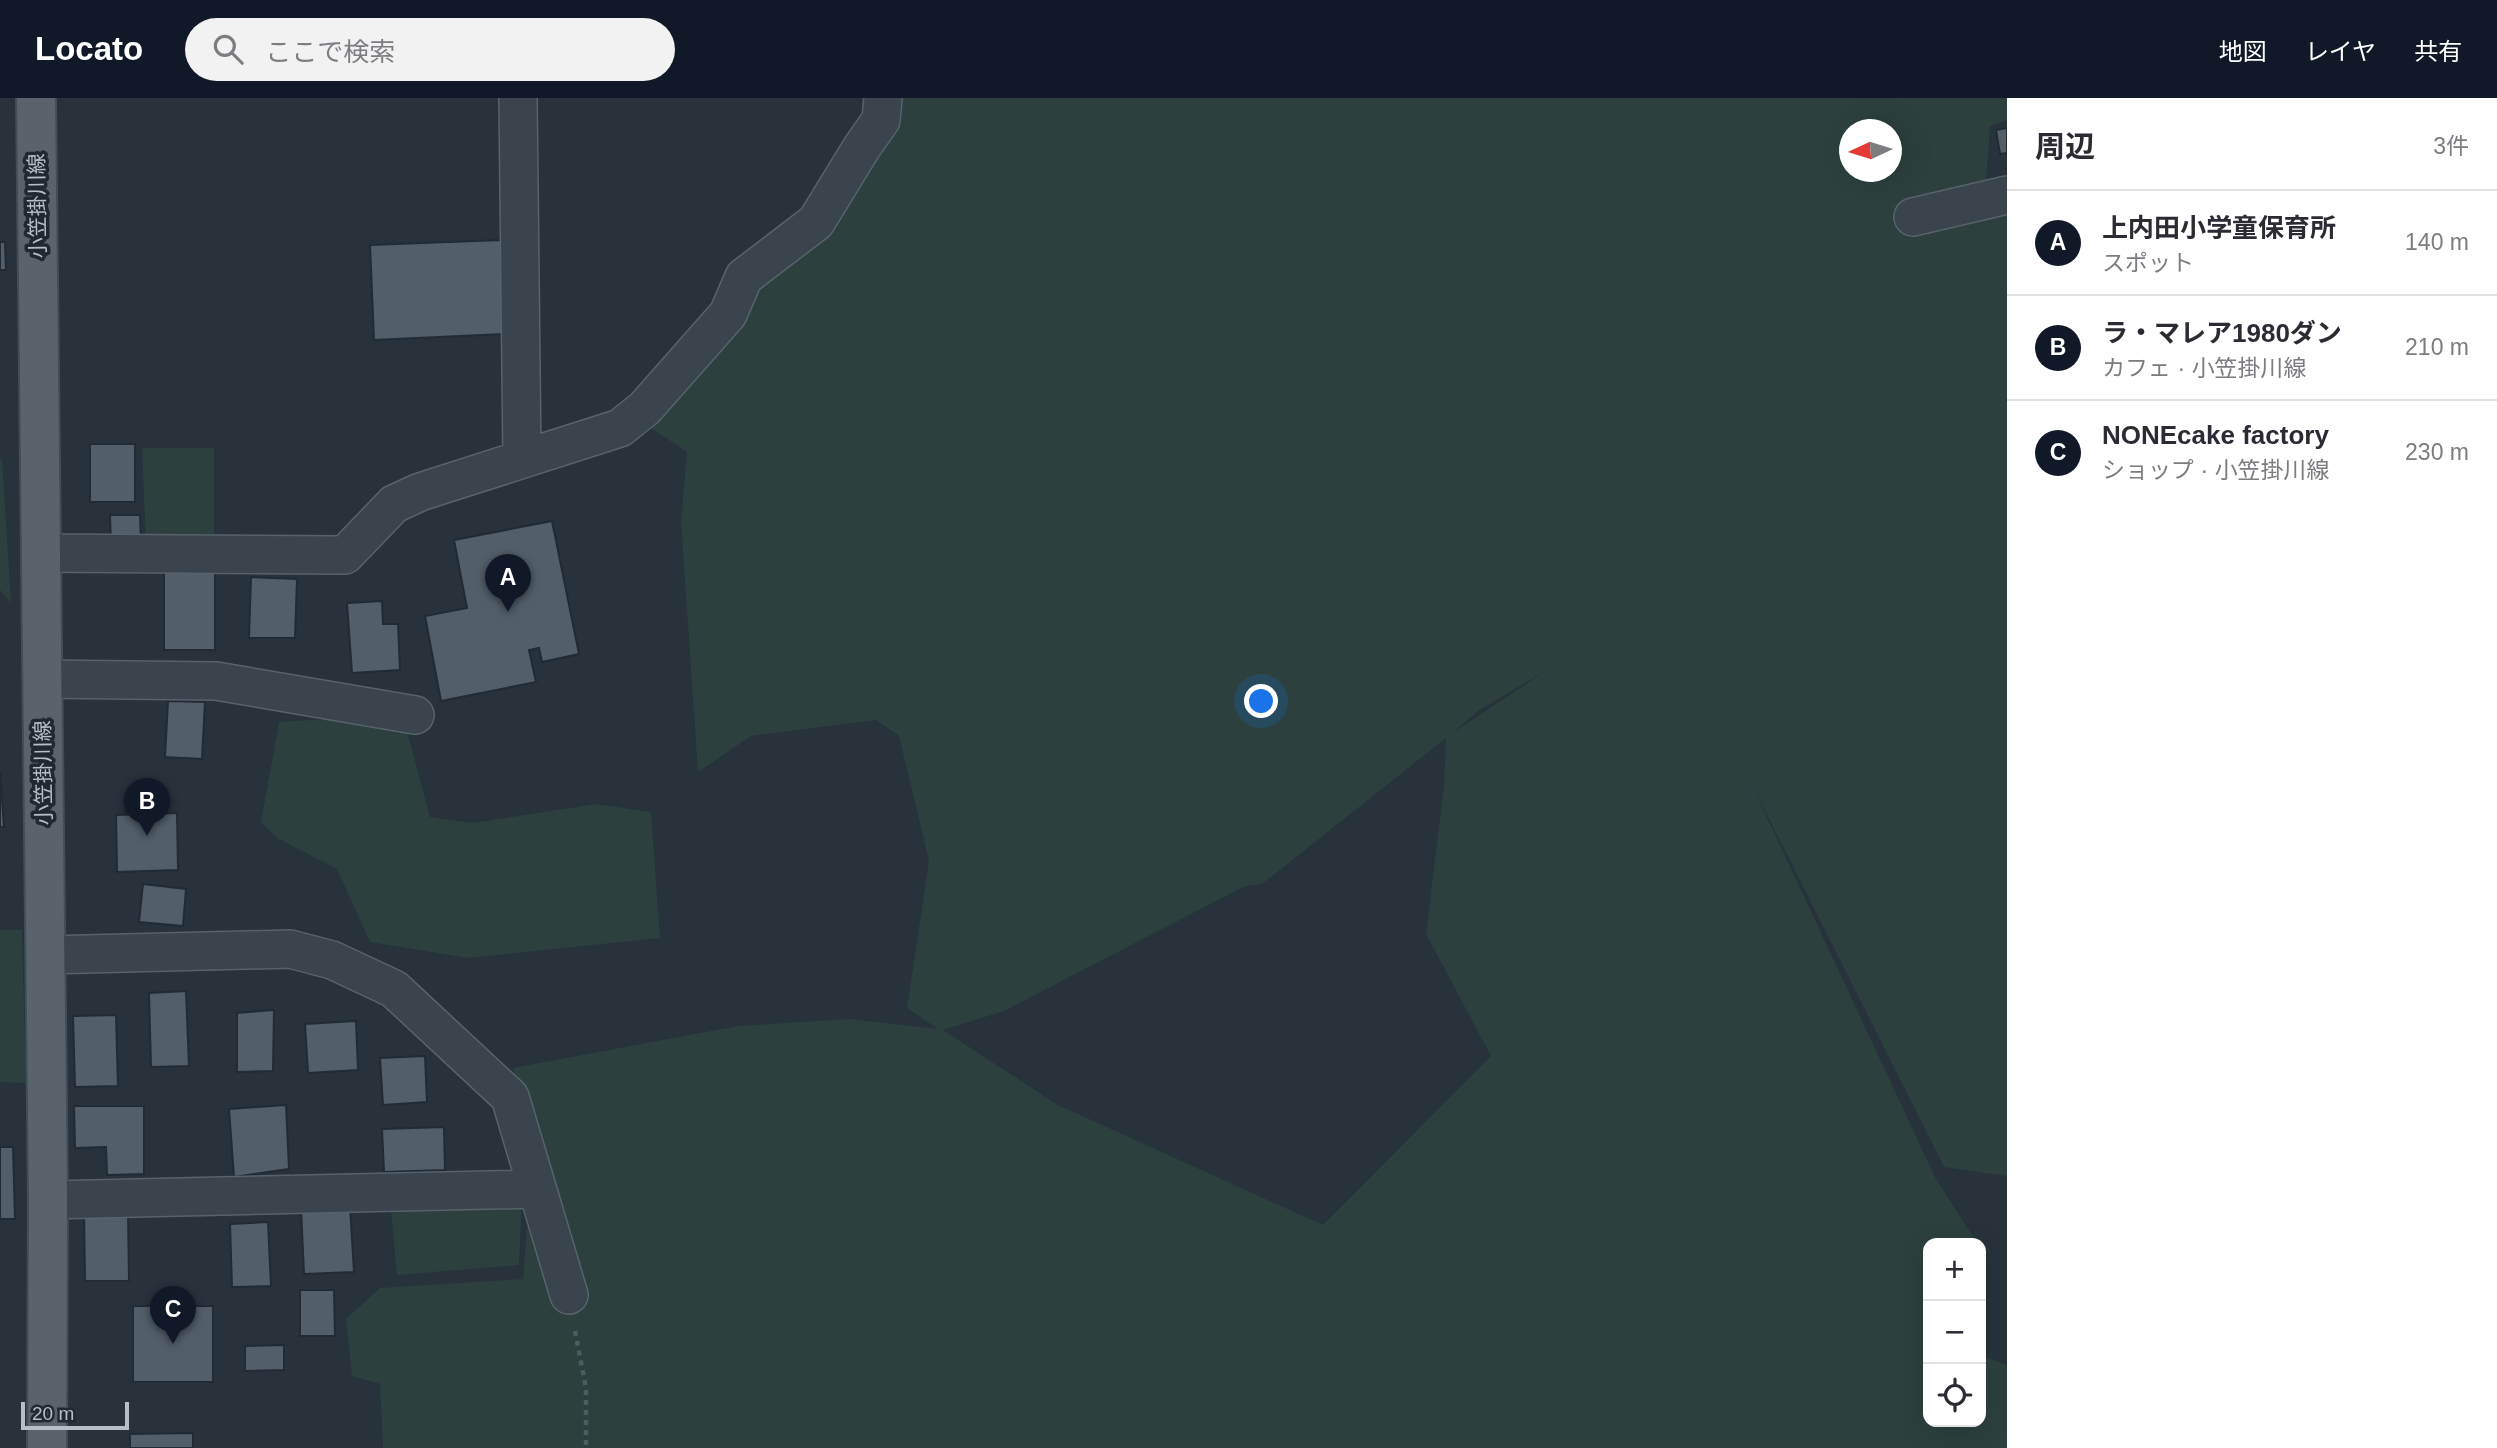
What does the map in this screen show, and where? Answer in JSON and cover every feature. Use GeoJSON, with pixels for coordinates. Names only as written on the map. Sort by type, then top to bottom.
{"type":"FeatureCollection","features":[{"type":"Feature","properties":{"kind":"main road","name":"小笠掛川線"},"geometry":{"type":"LineString","coordinates":[[36,98],[48,1200],[47,1448]]}},
{"type":"Feature","properties":{"kind":"street"},"geometry":{"type":"LineString","coordinates":[[518,98],[522,459]]}},
{"type":"Feature","properties":{"kind":"street"},"geometry":{"type":"LineString","coordinates":[[41,553],[345,555],[394,504],[420,492],[620,428],[645,408],[728,314],[744,277],[816,222],[881,120],[883,98]]}},
{"type":"Feature","properties":{"kind":"street"},"geometry":{"type":"LineString","coordinates":[[1913,217],[2007,195]]}},
{"type":"Feature","properties":{"kind":"street"},"geometry":{"type":"LineString","coordinates":[[43,679],[216,681],[415,715]]}},
{"type":"Feature","properties":{"kind":"street"},"geometry":{"type":"LineString","coordinates":[[46,955],[290,949],[331,960],[394,989],[510,1097],[569,1295]]}},
{"type":"Feature","properties":{"kind":"street"},"geometry":{"type":"LineString","coordinates":[[48,1200],[537,1189]]}},
{"type":"Feature","properties":{"kind":"path"},"geometry":{"type":"LineString","coordinates":[[569,1295],[586,1388],[586,1448]]}},
{"type":"Feature","properties":{"kind":"green space"},"geometry":{"type":"Polygon","coordinates":[[[894,98],[2007,98],[2007,120],[1990,126],[1985,196],[1889,222],[2007,195],[2007,1176],[1944,1167],[1752,785],[1936,1179],[1974,1238],[1923,1238],[1923,1427],[1986,1427],[1986,1357],[2007,1365],[2007,1448],[383,1448],[380,1384],[352,1376],[346,1319],[380,1288],[523,1279],[530,1189],[548,1221],[513,1068],[738,1026],[850,1019],[938,1029],[907,1008],[929,861],[899,736],[876,720],[751,736],[698,772],[681,522],[687,452],[642,422],[768,276],[835,228],[899,122],[894,98]],[[1547,670],[1478,711],[1454,732],[1547,670]],[[1446,738],[1262,884],[1245,886],[1004,1011],[943,1030],[1056,1104],[1323,1225],[1491,1056],[1426,934],[1444,785],[1446,738]]]}},
{"type":"Feature","properties":{"kind":"green space"},"geometry":{"type":"Polygon","coordinates":[[[142,448],[214,448],[214,544],[146,545],[142,448]]]}},
{"type":"Feature","properties":{"kind":"green space"},"geometry":{"type":"Polygon","coordinates":[[[2,459],[11,603],[0,590],[2,459]]]}},
{"type":"Feature","properties":{"kind":"green space"},"geometry":{"type":"Polygon","coordinates":[[[328,719],[405,724],[430,817],[472,823],[596,804],[651,812],[660,938],[468,958],[370,942],[337,869],[277,838],[261,822],[279,722],[328,719]]]}},
{"type":"Feature","properties":{"kind":"green space"},"geometry":{"type":"Polygon","coordinates":[[[0,930],[22,930],[26,1083],[0,1082],[0,930]]]}},
{"type":"Feature","properties":{"kind":"green space"},"geometry":{"type":"Polygon","coordinates":[[[522,1197],[519,1265],[397,1275],[390,1199],[522,1197]]]}},
{"type":"Feature","properties":{"kind":"building"},"geometry":{"type":"Polygon","coordinates":[[[2007,128],[2007,153],[2000,154],[1996,130],[2007,128]]]}},
{"type":"Feature","properties":{"kind":"building"},"geometry":{"type":"Polygon","coordinates":[[[501,240],[504,334],[374,340],[370,245],[501,240]]]}},
{"type":"Feature","properties":{"kind":"building"},"geometry":{"type":"Polygon","coordinates":[[[0,242],[5,242],[6,270],[0,270],[0,242]]]}},
{"type":"Feature","properties":{"kind":"building"},"geometry":{"type":"Polygon","coordinates":[[[90,444],[135,444],[135,502],[90,502],[90,444]]]}},
{"type":"Feature","properties":{"kind":"building"},"geometry":{"type":"Polygon","coordinates":[[[110,515],[140,515],[141,543],[111,544],[110,515]]]}},
{"type":"Feature","properties":{"kind":"building"},"geometry":{"type":"Polygon","coordinates":[[[552,521],[579,654],[542,662],[539,648],[529,650],[536,682],[441,701],[425,616],[467,608],[454,540],[552,521]]]}},
{"type":"Feature","properties":{"kind":"building"},"geometry":{"type":"Polygon","coordinates":[[[164,569],[215,569],[215,650],[164,650],[164,569]]]}},
{"type":"Feature","properties":{"kind":"building"},"geometry":{"type":"Polygon","coordinates":[[[251,577],[297,579],[295,638],[249,638],[251,577]]]}},
{"type":"Feature","properties":{"kind":"building"},"geometry":{"type":"Polygon","coordinates":[[[382,601],[383,624],[398,624],[400,670],[352,673],[347,603],[382,601]]]}},
{"type":"Feature","properties":{"kind":"building"},"geometry":{"type":"Polygon","coordinates":[[[168,701],[205,702],[202,759],[165,757],[168,701]]]}},
{"type":"Feature","properties":{"kind":"building"},"geometry":{"type":"Polygon","coordinates":[[[0,772],[4,827],[0,827],[0,772]]]}},
{"type":"Feature","properties":{"kind":"building"},"geometry":{"type":"Polygon","coordinates":[[[177,813],[178,870],[117,872],[116,815],[177,813]]]}},
{"type":"Feature","properties":{"kind":"building"},"geometry":{"type":"Polygon","coordinates":[[[143,884],[186,889],[183,926],[139,922],[143,884]]]}},
{"type":"Feature","properties":{"kind":"building"},"geometry":{"type":"Polygon","coordinates":[[[186,991],[189,1066],[151,1067],[149,993],[186,991]]]}},
{"type":"Feature","properties":{"kind":"building"},"geometry":{"type":"Polygon","coordinates":[[[274,1010],[273,1071],[237,1072],[237,1013],[274,1010]]]}},
{"type":"Feature","properties":{"kind":"building"},"geometry":{"type":"Polygon","coordinates":[[[116,1015],[118,1086],[75,1087],[73,1016],[116,1015]]]}},
{"type":"Feature","properties":{"kind":"building"},"geometry":{"type":"Polygon","coordinates":[[[356,1021],[358,1070],[308,1073],[305,1024],[356,1021]]]}},
{"type":"Feature","properties":{"kind":"building"},"geometry":{"type":"Polygon","coordinates":[[[425,1056],[427,1102],[383,1105],[380,1058],[425,1056]]]}},
{"type":"Feature","properties":{"kind":"building"},"geometry":{"type":"Polygon","coordinates":[[[286,1105],[289,1169],[234,1177],[229,1109],[286,1105]]]}},
{"type":"Feature","properties":{"kind":"building"},"geometry":{"type":"Polygon","coordinates":[[[74,1106],[144,1106],[144,1174],[107,1175],[106,1147],[75,1148],[74,1106]]]}},
{"type":"Feature","properties":{"kind":"building"},"geometry":{"type":"Polygon","coordinates":[[[444,1127],[445,1170],[384,1172],[382,1129],[444,1127]]]}},
{"type":"Feature","properties":{"kind":"building"},"geometry":{"type":"Polygon","coordinates":[[[0,1147],[13,1147],[15,1219],[0,1219],[0,1147]]]}},
{"type":"Feature","properties":{"kind":"building"},"geometry":{"type":"Polygon","coordinates":[[[350,1206],[354,1272],[304,1274],[301,1208],[350,1206]]]}},
{"type":"Feature","properties":{"kind":"building"},"geometry":{"type":"Polygon","coordinates":[[[128,1212],[129,1281],[85,1281],[84,1213],[128,1212]]]}},
{"type":"Feature","properties":{"kind":"building"},"geometry":{"type":"Polygon","coordinates":[[[268,1222],[271,1286],[232,1287],[230,1224],[268,1222]]]}},
{"type":"Feature","properties":{"kind":"building"},"geometry":{"type":"Polygon","coordinates":[[[300,1290],[334,1290],[335,1336],[300,1336],[300,1290]]]}},
{"type":"Feature","properties":{"kind":"building"},"geometry":{"type":"Polygon","coordinates":[[[133,1306],[213,1306],[213,1382],[133,1382],[133,1306]]]}},
{"type":"Feature","properties":{"kind":"building"},"geometry":{"type":"Polygon","coordinates":[[[284,1345],[284,1370],[245,1371],[245,1346],[284,1345]]]}},
{"type":"Feature","properties":{"kind":"building"},"geometry":{"type":"Polygon","coordinates":[[[193,1433],[193,1448],[130,1448],[130,1434],[193,1433]]]}},
{"type":"Feature","properties":{"kind":"place","name":"上内田小学童保育所"},"geometry":{"type":"Point","coordinates":[508,612]}},
{"type":"Feature","properties":{"kind":"place","name":"ラ・マレア1980ダン"},"geometry":{"type":"Point","coordinates":[147,836]}},
{"type":"Feature","properties":{"kind":"place","name":"NONEcake factory"},"geometry":{"type":"Point","coordinates":[173,1344]}}]}
